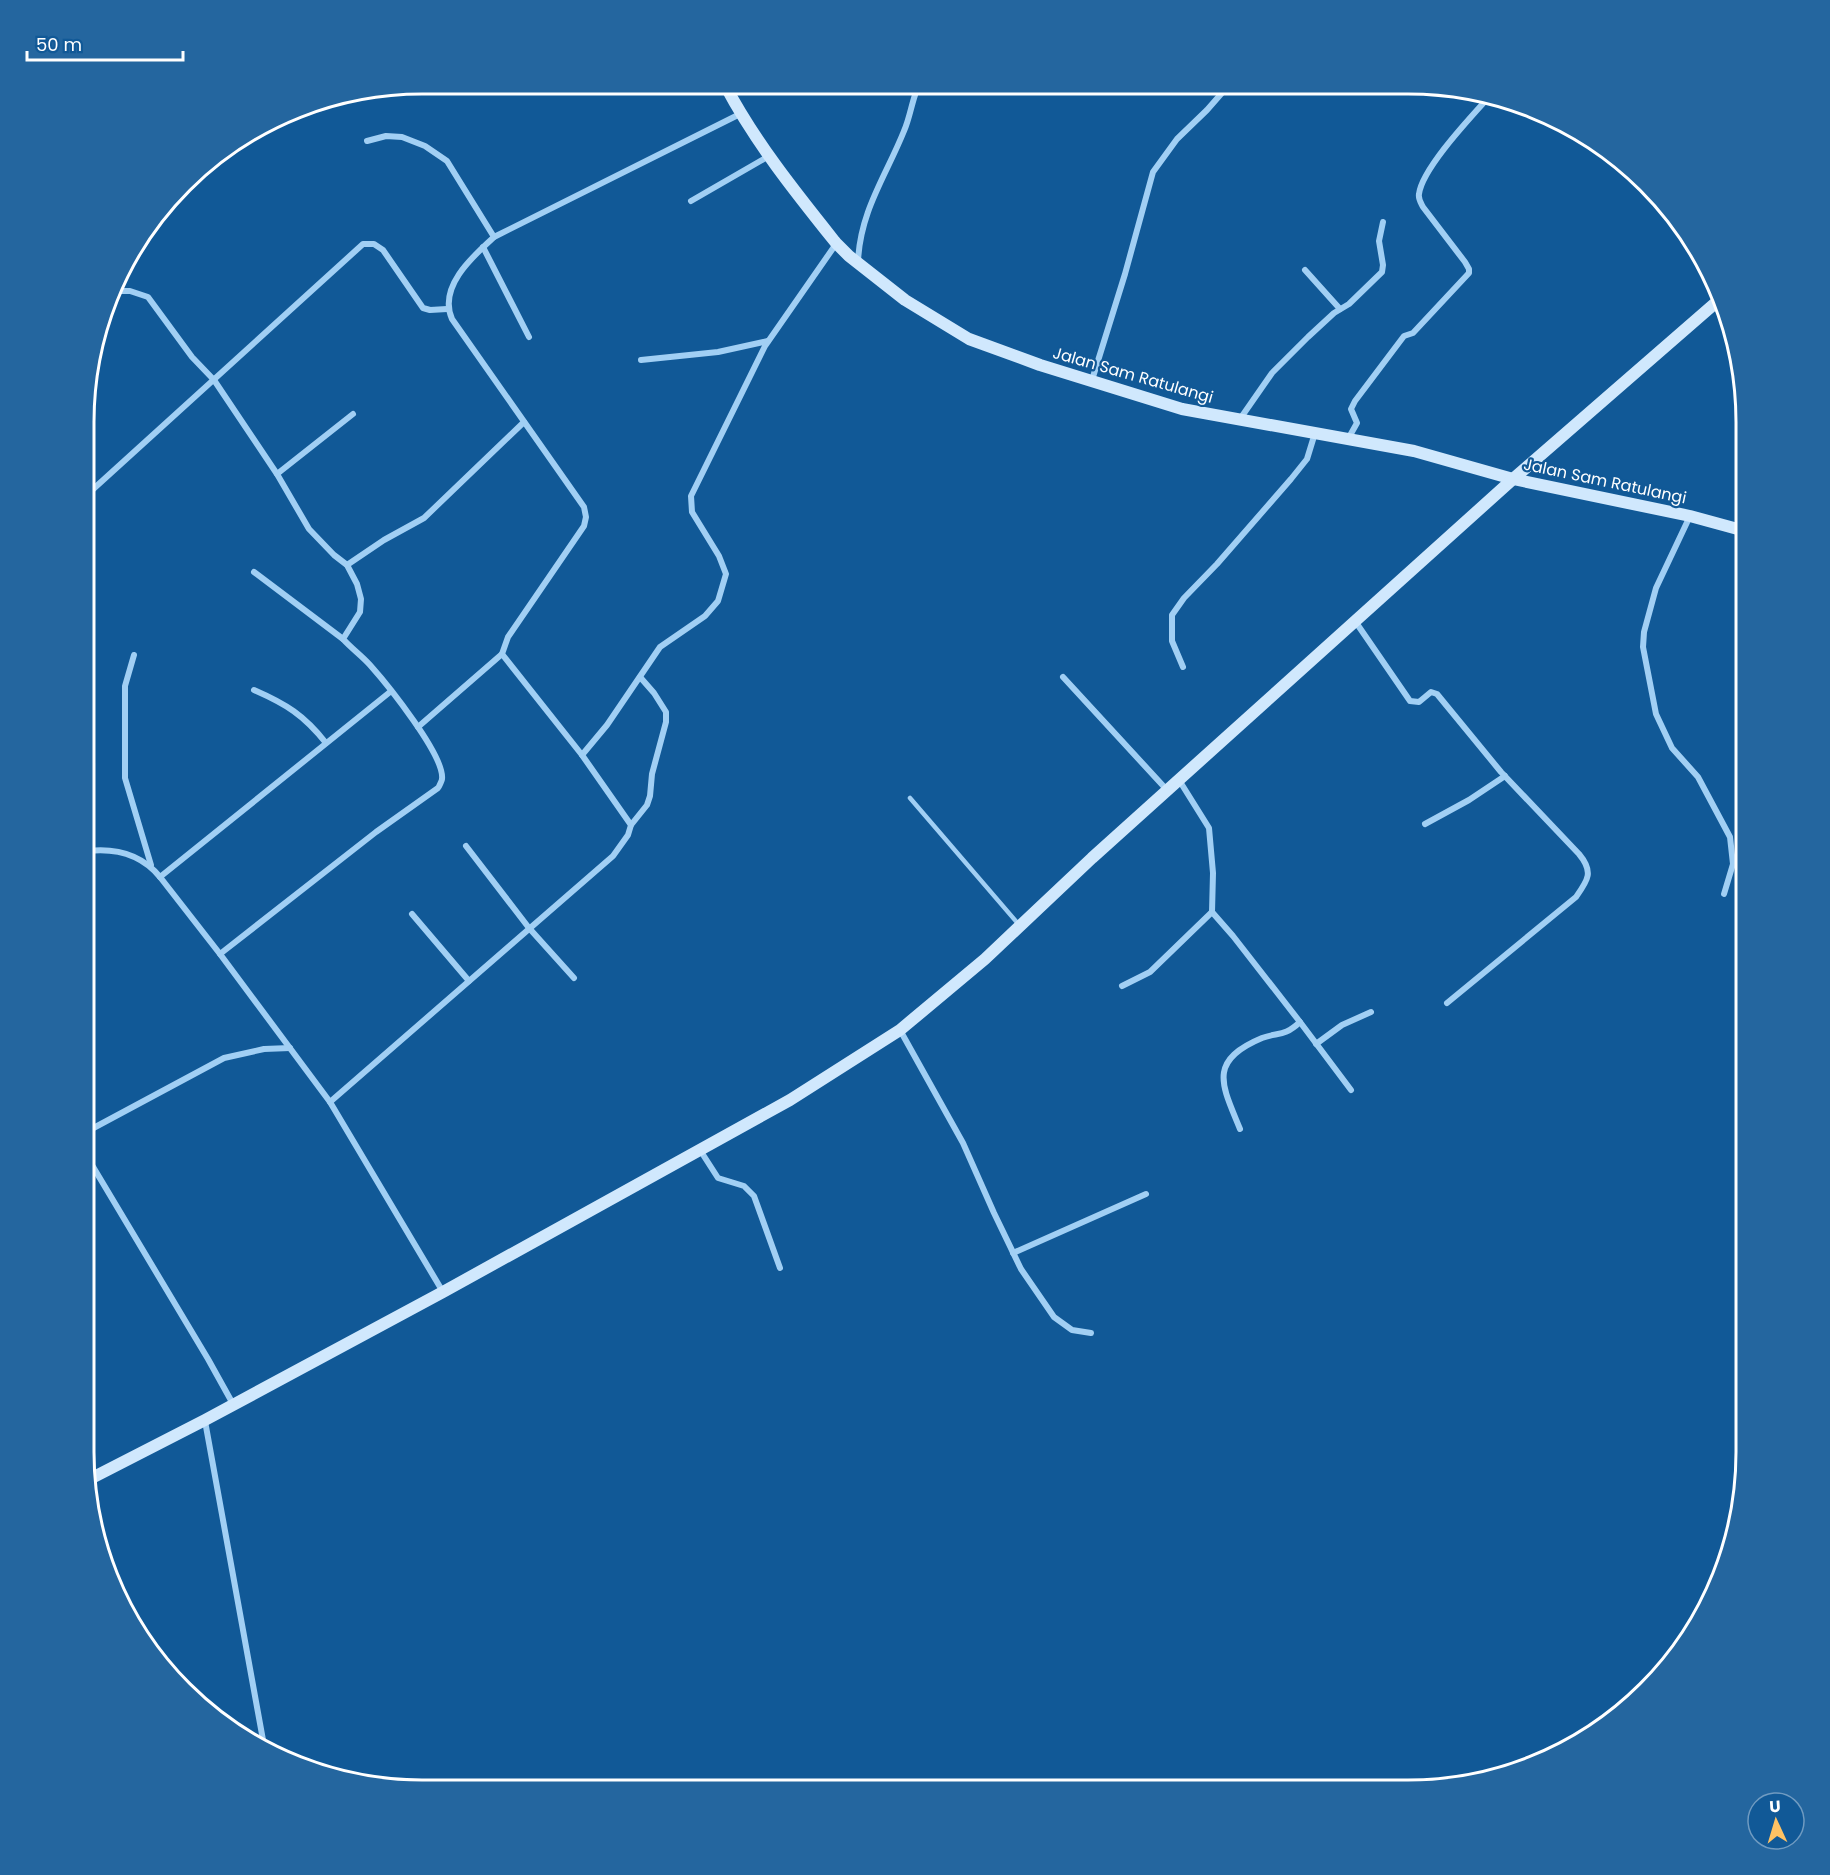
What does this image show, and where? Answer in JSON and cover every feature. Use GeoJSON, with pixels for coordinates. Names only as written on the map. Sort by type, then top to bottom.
{"type":"FeatureCollection","features":[{"type":"Feature","properties":{"kind":"main road","name":"Jalan Sam Ratulangi"},"geometry":{"type":"LineString","coordinates":[[730,94],[740,114],[769,156],[836,243],[905,300],[969,339],[1040,365],[1182,409],[1414,451],[1513,479],[1690,516],[1736,529]]}},
{"type":"Feature","properties":{"kind":"main road"},"geometry":{"type":"LineString","coordinates":[[95,1476],[442,1292],[700,1150],[790,1100],[900,1030],[949,990],[1167,790],[1513,479],[1714,305]]}},
{"type":"Feature","properties":{"kind":"street"},"geometry":{"type":"LineString","coordinates":[[1092,381],[1125,274],[1153,171],[1177,139],[1221,94]]}},
{"type":"Feature","properties":{"kind":"street"},"geometry":{"type":"LineString","coordinates":[[858,263],[859,240],[866,218],[879,183],[905,130],[915,95]]}},
{"type":"Feature","properties":{"kind":"street"},"geometry":{"type":"LineString","coordinates":[[1348,439],[1357,423],[1352,409],[1355,401],[1402,338],[1413,333],[1468,273],[1469,269],[1465,262],[1418,198],[1428,171],[1483,104]]}},
{"type":"Feature","properties":{"kind":"street"},"geometry":{"type":"LineString","coordinates":[[418,727],[502,654],[508,637],[584,526],[586,517],[584,507],[452,319],[447,309],[447,298],[453,284],[472,258],[494,237],[740,114]]}},
{"type":"Feature","properties":{"kind":"street"},"geometry":{"type":"LineString","coordinates":[[367,141],[386,136],[402,137],[425,146],[447,161],[494,237]]}},
{"type":"Feature","properties":{"kind":"street"},"geometry":{"type":"LineString","coordinates":[[691,201],[769,156]]}},
{"type":"Feature","properties":{"kind":"street"},"geometry":{"type":"LineString","coordinates":[[1239,420],[1272,373],[1308,337],[1349,304],[1382,272],[1379,241],[1383,222]]}},
{"type":"Feature","properties":{"kind":"street"},"geometry":{"type":"LineString","coordinates":[[94,488],[363,244],[369,243],[383,250],[423,308],[447,309]]}},
{"type":"Feature","properties":{"kind":"street"},"geometry":{"type":"LineString","coordinates":[[582,755],[607,725],[660,647],[705,616],[718,601],[726,574],[719,556],[692,512],[691,496],[769,341],[836,243]]}},
{"type":"Feature","properties":{"kind":"street"},"geometry":{"type":"LineString","coordinates":[[483,248],[529,336]]}},
{"type":"Feature","properties":{"kind":"street"},"geometry":{"type":"LineString","coordinates":[[1305,270],[1340,309]]}},
{"type":"Feature","properties":{"kind":"street"},"geometry":{"type":"LineString","coordinates":[[122,291],[130,291],[148,297],[192,357],[214,380],[277,474],[309,529],[334,555],[347,564],[357,584],[361,599],[360,612],[343,639]]}},
{"type":"Feature","properties":{"kind":"street"},"geometry":{"type":"LineString","coordinates":[[642,360],[718,352],[769,341]]}},
{"type":"Feature","properties":{"kind":"street"},"geometry":{"type":"LineString","coordinates":[[277,474],[353,414]]}},
{"type":"Feature","properties":{"kind":"street"},"geometry":{"type":"LineString","coordinates":[[347,564],[424,518],[524,422]]}},
{"type":"Feature","properties":{"kind":"street"},"geometry":{"type":"LineString","coordinates":[[1183,667],[1172,641],[1172,615],[1184,598],[1292,479],[1307,459],[1316,433]]}},
{"type":"Feature","properties":{"kind":"street"},"geometry":{"type":"LineString","coordinates":[[1690,516],[1656,588],[1644,632],[1643,647],[1656,714],[1672,748],[1698,777],[1730,837],[1733,864],[1724,894]]}},
{"type":"Feature","properties":{"kind":"street"},"geometry":{"type":"LineString","coordinates":[[220,954],[376,832],[438,788],[442,780],[441,771],[418,727],[369,664],[343,639],[254,572]]}},
{"type":"Feature","properties":{"kind":"street"},"geometry":{"type":"LineString","coordinates":[[1355,621],[1410,701],[1419,702],[1431,692],[1435,692],[1505,776],[1587,863],[1588,875],[1576,897],[1447,1002]]}},
{"type":"Feature","properties":{"kind":"street"},"geometry":{"type":"LineString","coordinates":[[502,654],[582,755],[632,825]]}},
{"type":"Feature","properties":{"kind":"street"},"geometry":{"type":"LineString","coordinates":[[134,655],[125,687],[125,778],[151,866]]}},
{"type":"Feature","properties":{"kind":"street"},"geometry":{"type":"LineString","coordinates":[[330,1102],[613,856],[647,805],[652,774],[666,722],[666,712],[640,677]]}},
{"type":"Feature","properties":{"kind":"street"},"geometry":{"type":"LineString","coordinates":[[1063,677],[1167,790]]}},
{"type":"Feature","properties":{"kind":"street"},"geometry":{"type":"LineString","coordinates":[[254,690],[282,702],[312,725],[326,743]]}},
{"type":"Feature","properties":{"kind":"street"},"geometry":{"type":"LineString","coordinates":[[160,877],[390,692]]}},
{"type":"Feature","properties":{"kind":"street"},"geometry":{"type":"LineString","coordinates":[[1425,824],[1469,800],[1505,776]]}},
{"type":"Feature","properties":{"kind":"street"},"geometry":{"type":"LineString","coordinates":[[1179,780],[1209,828],[1213,873],[1212,912],[1351,1090]]}},
{"type":"Feature","properties":{"kind":"street"},"geometry":{"type":"LineString","coordinates":[[466,846],[530,928],[574,978]]}},
{"type":"Feature","properties":{"kind":"street"},"geometry":{"type":"LineString","coordinates":[[94,851],[105,849],[130,854],[151,866],[160,877],[330,1102],[442,1292]]}},
{"type":"Feature","properties":{"kind":"street"},"geometry":{"type":"LineString","coordinates":[[1122,986],[1150,972],[1212,912]]}},
{"type":"Feature","properties":{"kind":"street"},"geometry":{"type":"LineString","coordinates":[[412,914],[469,981]]}},
{"type":"Feature","properties":{"kind":"street"},"geometry":{"type":"LineString","coordinates":[[1316,1044],[1342,1025],[1371,1012]]}},
{"type":"Feature","properties":{"kind":"street"},"geometry":{"type":"LineString","coordinates":[[1240,1129],[1223,1088],[1222,1076],[1226,1063],[1248,1045],[1264,1037],[1280,1035],[1300,1022]]}},
{"type":"Feature","properties":{"kind":"street"},"geometry":{"type":"LineString","coordinates":[[900,1030],[963,1143],[1021,1269],[1054,1317],[1072,1330],[1091,1333]]}},
{"type":"Feature","properties":{"kind":"street"},"geometry":{"type":"LineString","coordinates":[[94,1128],[224,1058],[264,1049],[290,1048]]}},
{"type":"Feature","properties":{"kind":"street"},"geometry":{"type":"LineString","coordinates":[[700,1150],[718,1178],[744,1186],[754,1196],[780,1268]]}},
{"type":"Feature","properties":{"kind":"street"},"geometry":{"type":"LineString","coordinates":[[94,1168],[233,1404]]}},
{"type":"Feature","properties":{"kind":"street"},"geometry":{"type":"LineString","coordinates":[[1013,1253],[1146,1194]]}},
{"type":"Feature","properties":{"kind":"street"},"geometry":{"type":"LineString","coordinates":[[204,1420],[263,1739]]}},
{"type":"Feature","properties":{"kind":"lane"},"geometry":{"type":"LineString","coordinates":[[910,798],[1020,926]]}}]}
